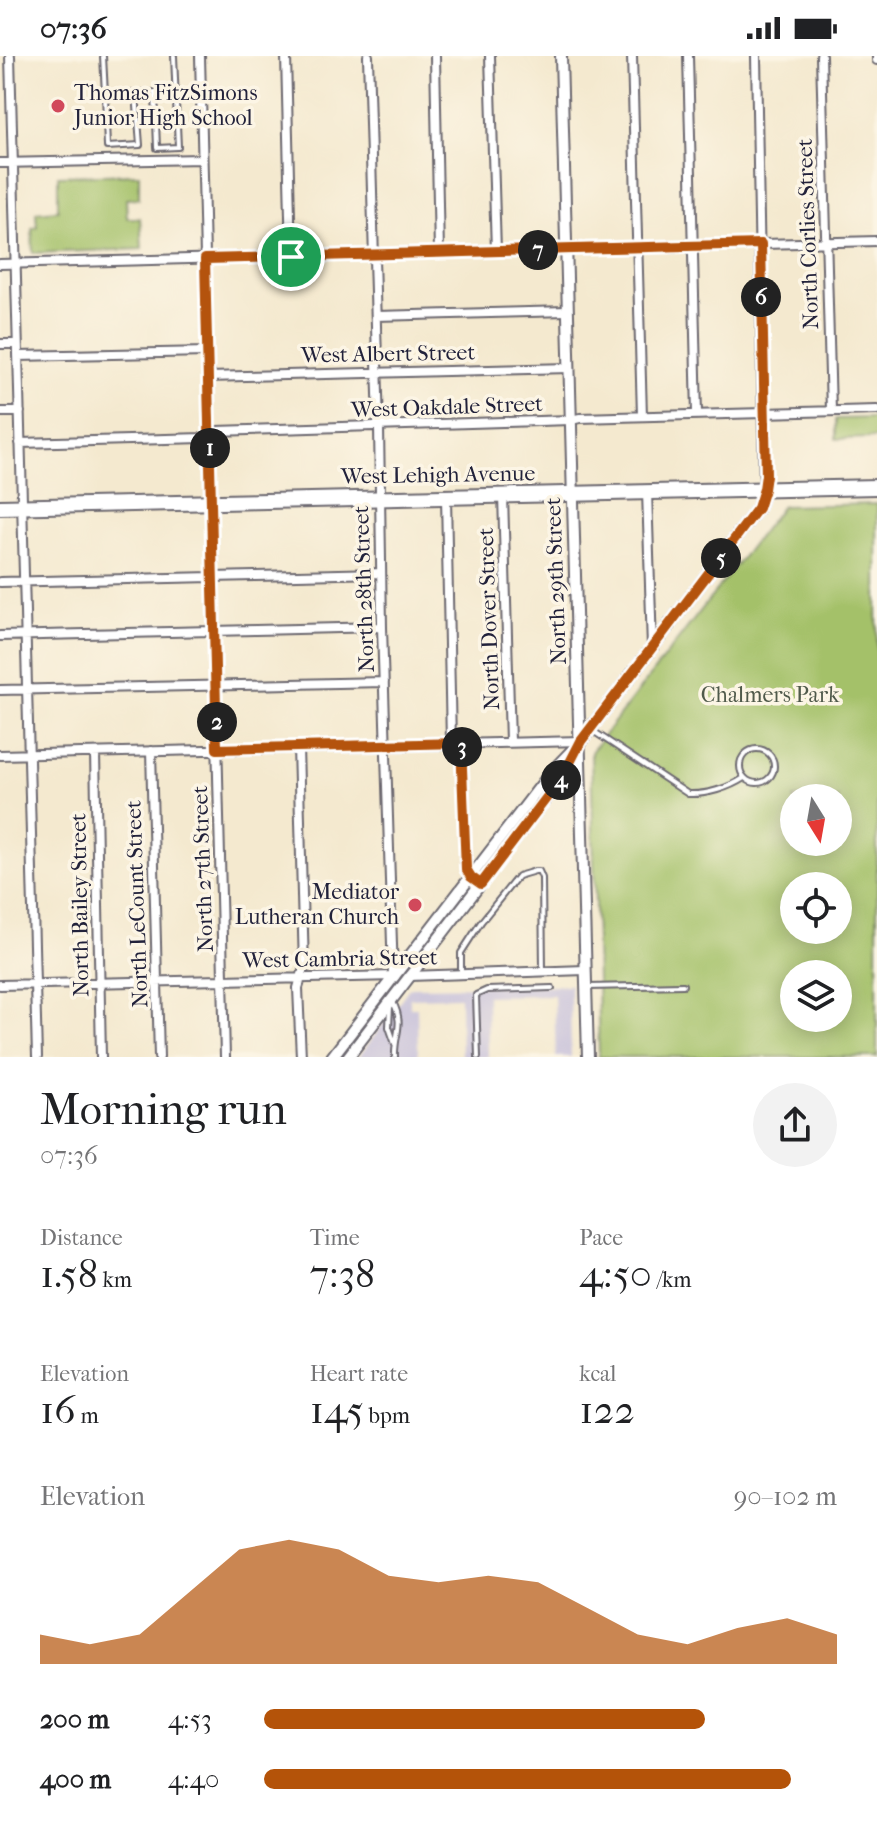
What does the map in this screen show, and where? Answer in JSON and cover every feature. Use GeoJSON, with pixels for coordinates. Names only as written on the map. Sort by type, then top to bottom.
{"type":"FeatureCollection","features":[{"type":"Feature","properties":{"kind":"main road","name":"West Lehigh Avenue"},"geometry":{"type":"LineString","coordinates":[[0,507],[877,487]]}},
{"type":"Feature","properties":{"kind":"street"},"geometry":{"type":"LineString","coordinates":[[10,56],[37,1057]]}},
{"type":"Feature","properties":{"kind":"street","name":"North 27th Street"},"geometry":{"type":"LineString","coordinates":[[200,56],[225,1057]]}},
{"type":"Feature","properties":{"kind":"street"},"geometry":{"type":"LineString","coordinates":[[286,56],[291,257]]}},
{"type":"Feature","properties":{"kind":"street","name":"North 28th Street"},"geometry":{"type":"LineString","coordinates":[[368,56],[393,976]]}},
{"type":"Feature","properties":{"kind":"street"},"geometry":{"type":"LineString","coordinates":[[435,56],[439,253]]}},
{"type":"Feature","properties":{"kind":"street"},"geometry":{"type":"LineString","coordinates":[[490,56],[496,251]]}},
{"type":"Feature","properties":{"kind":"street","name":"North 29th Street"},"geometry":{"type":"LineString","coordinates":[[561,56],[588,1057]]}},
{"type":"Feature","properties":{"kind":"street"},"geometry":{"type":"LineString","coordinates":[[632,56],[642,416]]}},
{"type":"Feature","properties":{"kind":"street"},"geometry":{"type":"LineString","coordinates":[[688,56],[697,414]]}},
{"type":"Feature","properties":{"kind":"street"},"geometry":{"type":"LineString","coordinates":[[332,1057],[552,771],[581,741],[758,508],[764,489],[756,56]]}},
{"type":"Feature","properties":{"kind":"street","name":"North Corlies Street"},"geometry":{"type":"LineString","coordinates":[[821,56],[831,411]]}},
{"type":"Feature","properties":{"kind":"street"},"geometry":{"type":"LineString","coordinates":[[0,100],[11,100]]}},
{"type":"Feature","properties":{"kind":"street"},"geometry":{"type":"LineString","coordinates":[[0,163],[202,159]]}},
{"type":"Feature","properties":{"kind":"street"},"geometry":{"type":"LineString","coordinates":[[0,264],[877,241]]}},
{"type":"Feature","properties":{"kind":"street"},"geometry":{"type":"LineString","coordinates":[[376,316],[568,311]]}},
{"type":"Feature","properties":{"kind":"street"},"geometry":{"type":"LineString","coordinates":[[0,344],[17,344]]}},
{"type":"Feature","properties":{"kind":"street"},"geometry":{"type":"LineString","coordinates":[[18,356],[207,352]]}},
{"type":"Feature","properties":{"kind":"street","name":"West Albert Street"},"geometry":{"type":"LineString","coordinates":[[208,377],[570,368]]}},
{"type":"Feature","properties":{"kind":"street","name":"West Oakdale Street"},"geometry":{"type":"LineString","coordinates":[[20,443],[203,438],[216,431],[877,410]]}},
{"type":"Feature","properties":{"kind":"street"},"geometry":{"type":"LineString","coordinates":[[0,412],[20,412]]}},
{"type":"Feature","properties":{"kind":"street"},"geometry":{"type":"LineString","coordinates":[[647,491],[652,649]]}},
{"type":"Feature","properties":{"kind":"street","name":"North Dover Street"},"geometry":{"type":"LineString","coordinates":[[503,495],[510,742]]}},
{"type":"Feature","properties":{"kind":"street"},"geometry":{"type":"LineString","coordinates":[[446,497],[451,743]]}},
{"type":"Feature","properties":{"kind":"street"},"geometry":{"type":"LineString","coordinates":[[0,582],[381,573]]}},
{"type":"Feature","properties":{"kind":"street"},"geometry":{"type":"LineString","coordinates":[[0,636],[382,627]]}},
{"type":"Feature","properties":{"kind":"street"},"geometry":{"type":"LineString","coordinates":[[0,690],[384,682]]}},
{"type":"Feature","properties":{"kind":"street"},"geometry":{"type":"LineString","coordinates":[[0,755],[581,741]]}},
{"type":"Feature","properties":{"kind":"street"},"geometry":{"type":"LineString","coordinates":[[348,1057],[563,776],[581,741]]}},
{"type":"Feature","properties":{"kind":"street"},"geometry":{"type":"LineString","coordinates":[[461,743],[466,869],[481,884]]}},
{"type":"Feature","properties":{"kind":"street"},"geometry":{"type":"LineString","coordinates":[[298,747],[304,968],[298,988],[301,1057]]}},
{"type":"Feature","properties":{"kind":"street","name":"North LeCount Street"},"geometry":{"type":"LineString","coordinates":[[151,751],[159,1057]]}},
{"type":"Feature","properties":{"kind":"street","name":"North Bailey Street"},"geometry":{"type":"LineString","coordinates":[[95,753],[101,1057]]}},
{"type":"Feature","properties":{"kind":"street","name":"West Cambria Street"},"geometry":{"type":"LineString","coordinates":[[0,985],[585,970]]}},
{"type":"Feature","properties":{"kind":"lane"},"geometry":{"type":"LineString","coordinates":[[103,56],[107,147],[140,145],[136,93]]}},
{"type":"Feature","properties":{"kind":"lane"},"geometry":{"type":"LineString","coordinates":[[155,92],[157,148],[178,147],[174,56]]}},
{"type":"Feature","properties":{"kind":"lane"},"geometry":{"type":"LineString","coordinates":[[105,94],[176,91]]}},
{"type":"Feature","properties":{"kind":"lane"},"geometry":{"type":"LineString","coordinates":[[590,729],[688,794],[729,786],[744,778]]}},
{"type":"Feature","properties":{"kind":"lane"},"geometry":{"type":"LineString","coordinates":[[758,749],[770,755],[774,769],[766,781],[752,783],[744,778],[739,768],[745,753],[758,749]]}},
{"type":"Feature","properties":{"kind":"lane"},"geometry":{"type":"LineString","coordinates":[[461,974],[461,953],[481,922],[518,876],[535,871],[539,871],[542,878],[543,971]]}},
{"type":"Feature","properties":{"kind":"lane"},"geometry":{"type":"LineString","coordinates":[[393,976],[388,1013],[395,1044]]}},
{"type":"Feature","properties":{"kind":"lane"},"geometry":{"type":"LineString","coordinates":[[586,987],[683,985]]}},
{"type":"Feature","properties":{"kind":"lane"},"geometry":{"type":"LineString","coordinates":[[478,1057],[476,995],[487,990],[552,988]]}},
{"type":"Feature","properties":{"kind":"lane"},"geometry":{"type":"LineString","coordinates":[[392,1000],[399,1014],[395,1057]]}},
{"type":"Feature","properties":{"kind":"shaded area"},"geometry":{"type":"Polygon","coordinates":[[[570,985],[571,1057],[556,1057],[554,995],[487,996],[488,1057],[461,1057],[460,997],[410,998],[410,1007],[417,1007],[418,1057],[359,1057],[410,987],[570,985]]]}},
{"type":"Feature","properties":{"kind":"green space"},"geometry":{"type":"Polygon","coordinates":[[[139,174],[139,198],[126,199],[127,218],[140,218],[142,249],[33,253],[32,228],[37,227],[36,212],[58,210],[58,176],[139,174]]]}},
{"type":"Feature","properties":{"kind":"green space"},"geometry":{"type":"Polygon","coordinates":[[[877,418],[877,438],[836,439],[836,419],[877,418]]]}},
{"type":"Feature","properties":{"kind":"green space","name":"Chalmers Park"},"geometry":{"type":"Polygon","coordinates":[[[877,504],[877,1057],[599,1057],[591,752],[782,506],[877,504]]]}},
{"type":"Feature","properties":{"kind":"place","name":"Thomas FitzSimons Junior High School"},"geometry":{"type":"Point","coordinates":[58,106]}},
{"type":"Feature","properties":{"kind":"place","name":"Mediator Lutheran Church"},"geometry":{"type":"Point","coordinates":[415,905]}},
{"type":"Feature","properties":{"kind":"route"},"geometry":{"type":"LineString","coordinates":[[761,244],[766,475],[758,508],[581,741],[563,776],[481,884],[466,869],[461,743],[217,749],[205,259],[291,257],[761,244]]}}]}
